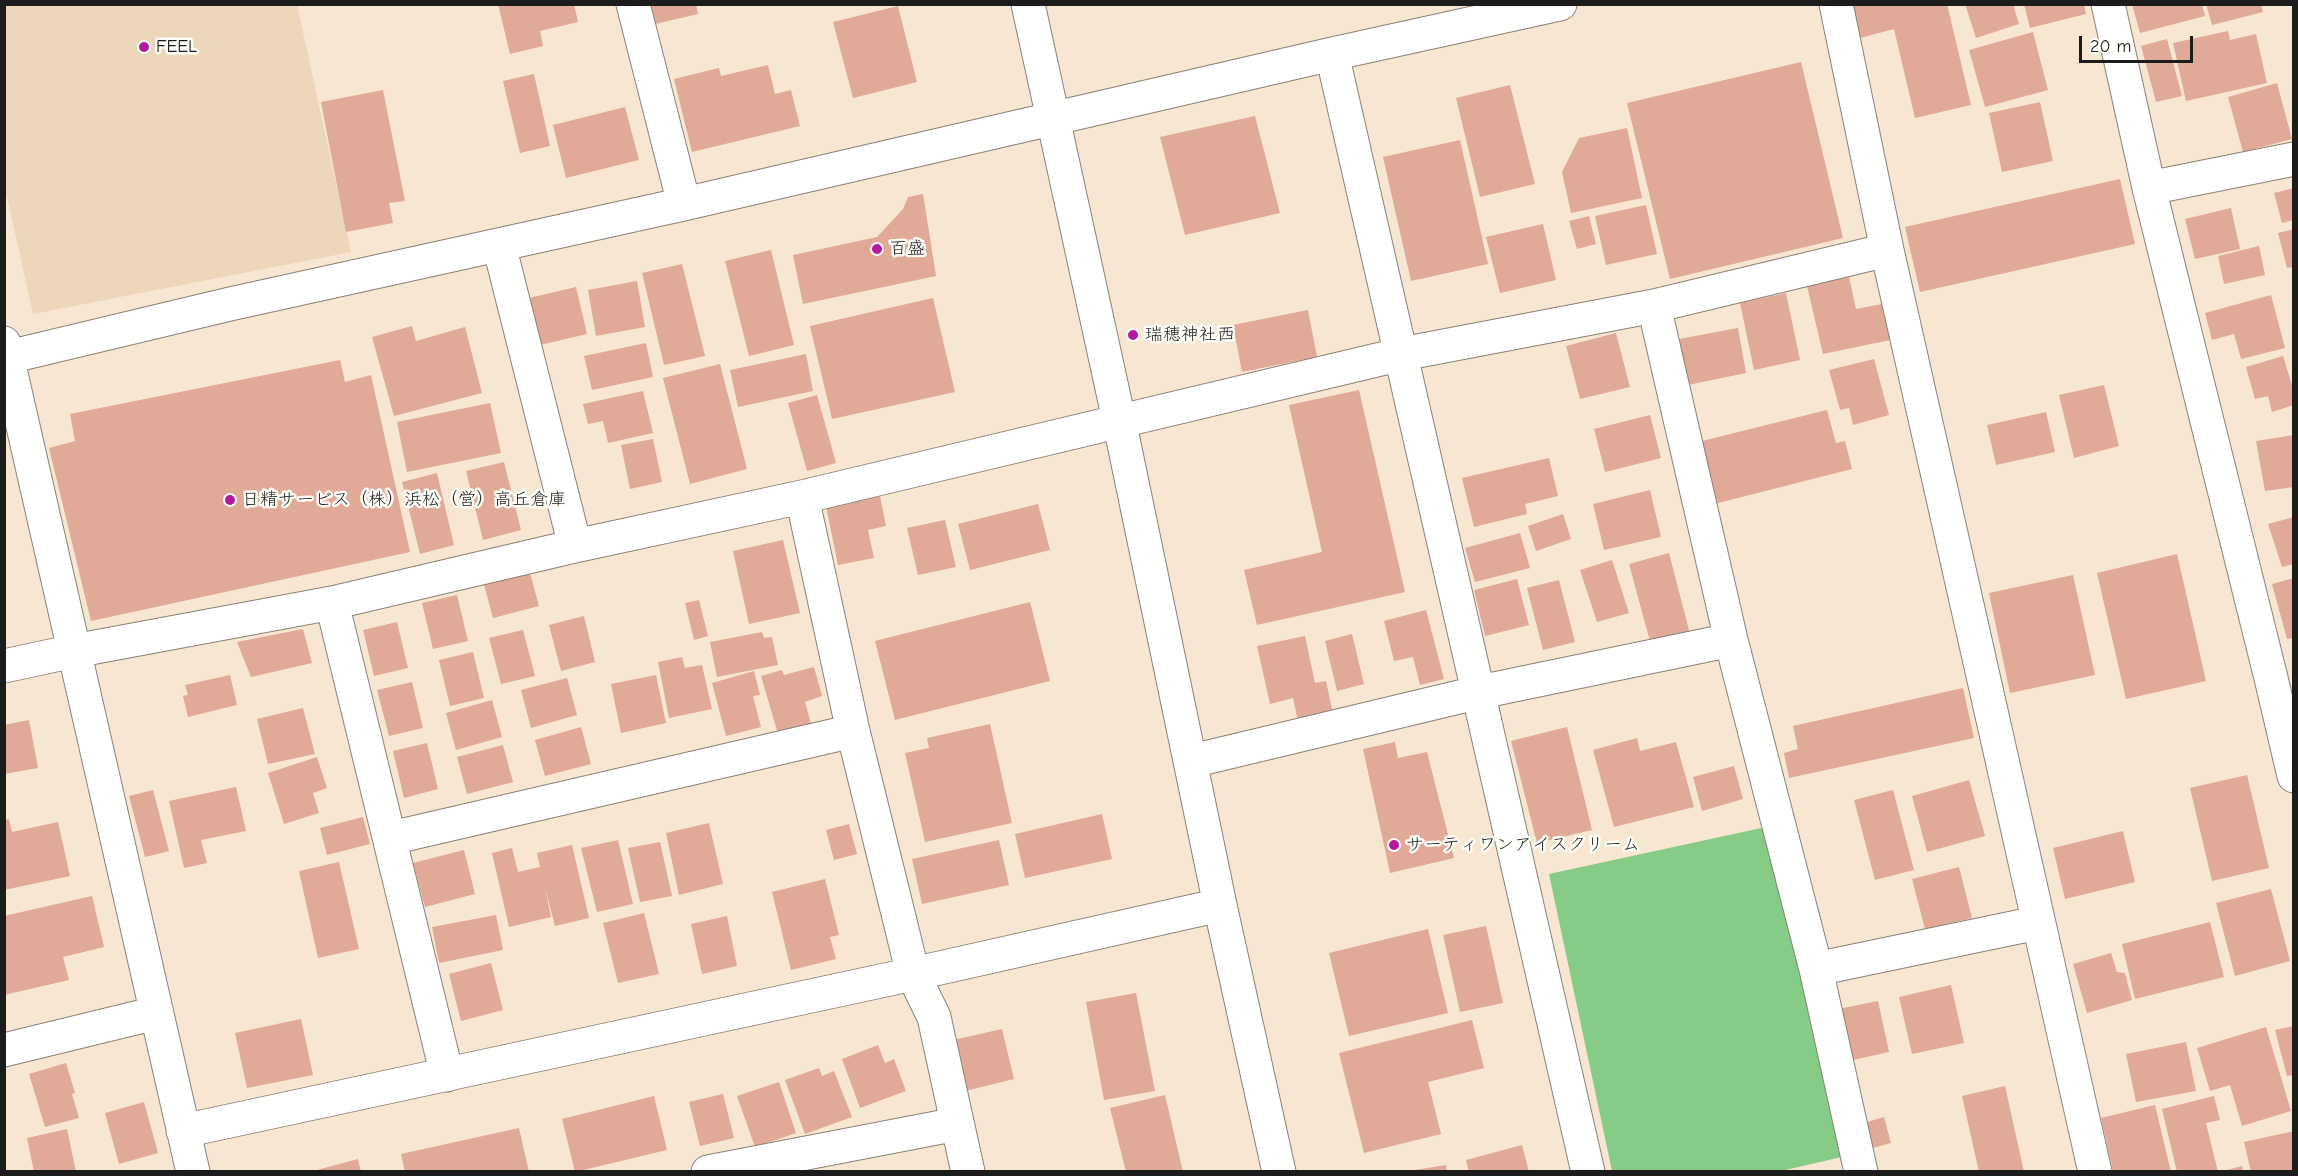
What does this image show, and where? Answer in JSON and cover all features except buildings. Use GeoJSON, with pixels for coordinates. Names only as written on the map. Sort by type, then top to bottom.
{"type":"FeatureCollection","features":[{"type":"Feature","properties":{"kind":"street"},"geometry":{"type":"LineString","coordinates":[[633,4],[684,204]]}},
{"type":"Feature","properties":{"kind":"street"},"geometry":{"type":"LineString","coordinates":[[1028,4],[1279,1172]]}},
{"type":"Feature","properties":{"kind":"street"},"geometry":{"type":"LineString","coordinates":[[193,1172],[5,353],[684,204],[1332,54],[1560,4]]}},
{"type":"Feature","properties":{"kind":"street"},"geometry":{"type":"LineString","coordinates":[[1836,4],[1887,250],[2037,923],[2096,1172]]}},
{"type":"Feature","properties":{"kind":"street"},"geometry":{"type":"LineString","coordinates":[[2108,4],[2149,188],[2282,675],[2294,776]]}},
{"type":"Feature","properties":{"kind":"street"},"geometry":{"type":"LineString","coordinates":[[1332,54],[1480,692],[1588,1172]]}},
{"type":"Feature","properties":{"kind":"street"},"geometry":{"type":"LineString","coordinates":[[2149,188],[2294,159]]}},
{"type":"Feature","properties":{"kind":"street"},"geometry":{"type":"LineString","coordinates":[[499,245],[574,546]]}},
{"type":"Feature","properties":{"kind":"street"},"geometry":{"type":"LineString","coordinates":[[4,666],[332,603],[574,546],[802,497],[1402,354],[1654,306],[1887,250]]}},
{"type":"Feature","properties":{"kind":"street"},"geometry":{"type":"LineString","coordinates":[[1654,306],[1731,640],[1816,969],[1861,1172]]}},
{"type":"Feature","properties":{"kind":"street"},"geometry":{"type":"LineString","coordinates":[[802,497],[853,731],[913,974],[934,1017],[968,1172]]}},
{"type":"Feature","properties":{"kind":"street"},"geometry":{"type":"LineString","coordinates":[[332,603],[447,1075]]}},
{"type":"Feature","properties":{"kind":"street"},"geometry":{"type":"LineString","coordinates":[[1192,761],[1480,692],[1731,640]]}},
{"type":"Feature","properties":{"kind":"street"},"geometry":{"type":"LineString","coordinates":[[391,838],[853,731]]}},
{"type":"Feature","properties":{"kind":"street"},"geometry":{"type":"LineString","coordinates":[[183,1131],[913,974],[1220,905]]}},
{"type":"Feature","properties":{"kind":"street"},"geometry":{"type":"LineString","coordinates":[[1816,969],[2037,923]]}},
{"type":"Feature","properties":{"kind":"street"},"geometry":{"type":"LineString","coordinates":[[4,1050],[156,1013]]}},
{"type":"Feature","properties":{"kind":"street"},"geometry":{"type":"LineString","coordinates":[[708,1172],[957,1124]]}},
{"type":"Feature","properties":{"kind":"shaded area"},"geometry":{"type":"Polygon","coordinates":[[[4,5],[297,5],[351,252],[33,314],[5,188],[4,5]]]}},
{"type":"Feature","properties":{"kind":"green space"},"geometry":{"type":"Polygon","coordinates":[[[1766,827],[1846,1156],[1781,1171],[1612,1171],[1549,874],[1766,827]]]}},
{"type":"Feature","properties":{"kind":"place","name":"FEEL"},"geometry":{"type":"Point","coordinates":[144,47]}},
{"type":"Feature","properties":{"kind":"place","name":"百盛"},"geometry":{"type":"Point","coordinates":[877,249]}},
{"type":"Feature","properties":{"kind":"place","name":"瑞穂神社西"},"geometry":{"type":"Point","coordinates":[1133,335]}},
{"type":"Feature","properties":{"kind":"place","name":"日精サービス（株）浜松（営）高丘倉庫"},"geometry":{"type":"Point","coordinates":[230,500]}},
{"type":"Feature","properties":{"kind":"place","name":"サーティワンアイスクリーム"},"geometry":{"type":"Point","coordinates":[1394,845]}}]}
